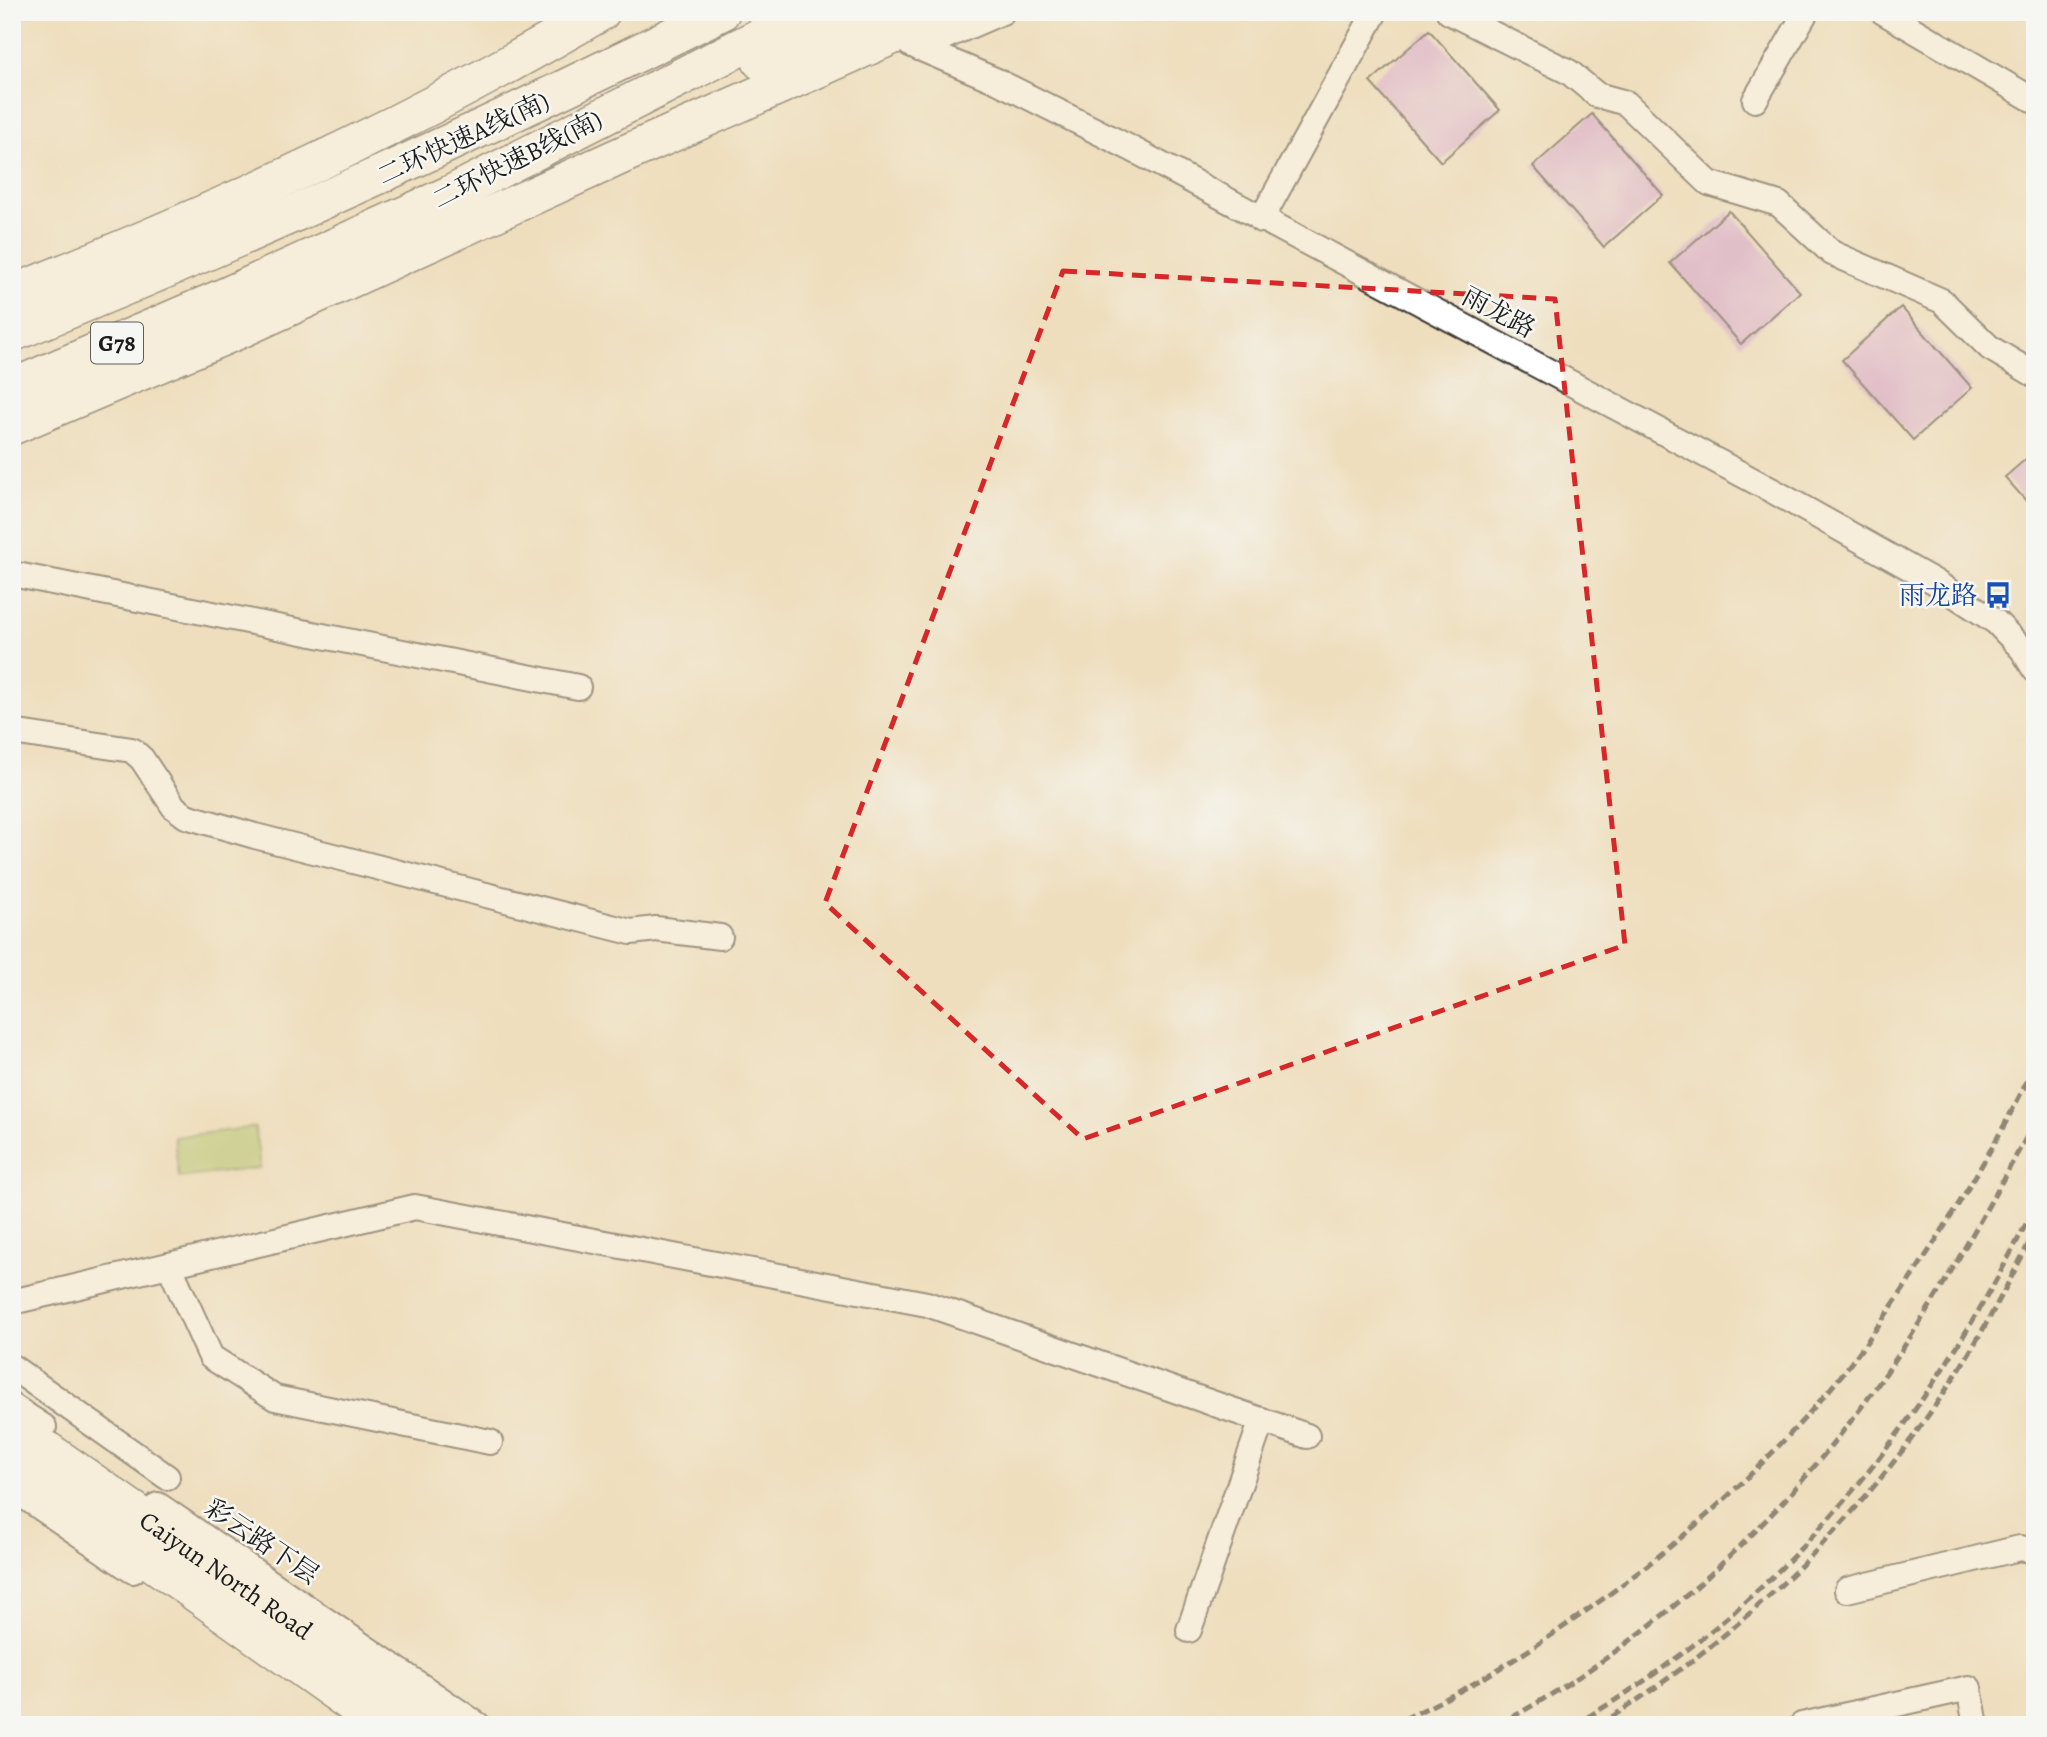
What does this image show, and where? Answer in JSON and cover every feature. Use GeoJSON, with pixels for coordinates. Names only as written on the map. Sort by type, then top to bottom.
{"type":"FeatureCollection","features":[{"type":"Feature","properties":{"kind":"highway"},"geometry":{"type":"LineString","coordinates":[[12,294],[165,230],[353,145],[601,12]]}},
{"type":"Feature","properties":{"kind":"highway"},"geometry":{"type":"LineString","coordinates":[[375,179],[523,101],[670,12]]}},
{"type":"Feature","properties":{"kind":"highway","name":"二环快速A线(南)"},"geometry":{"type":"LineString","coordinates":[[12,333],[201,256],[375,179],[721,12]]}},
{"type":"Feature","properties":{"kind":"highway","name":"二环快速B线(南)"},"geometry":{"type":"LineString","coordinates":[[12,388],[222,298],[449,195],[809,12]]}},
{"type":"Feature","properties":{"kind":"highway"},"geometry":{"type":"LineString","coordinates":[[449,195],[876,12]]}},
{"type":"Feature","properties":{"kind":"highway"},"geometry":{"type":"LineString","coordinates":[[12,426],[241,329],[946,12]]}},
{"type":"Feature","properties":{"kind":"highway","name":"Caiyun North Road"},"geometry":{"type":"LineString","coordinates":[[12,1426],[441,1725]]}},
{"type":"Feature","properties":{"kind":"highway","name":"Caiyun North Road"},"geometry":{"type":"LineString","coordinates":[[12,1466],[45,1486],[382,1725]]}},
{"type":"Feature","properties":{"kind":"street","name":"雨龙路"},"geometry":{"type":"LineString","coordinates":[[1002,12],[915,46],[997,81],[1130,148],[1773,491],[1935,582],[1996,622],[2034,665]]}},
{"type":"Feature","properties":{"kind":"street"},"geometry":{"type":"LineString","coordinates":[[1261,220],[1375,12]]}},
{"type":"Feature","properties":{"kind":"street"},"geometry":{"type":"LineString","coordinates":[[1449,12],[1569,72],[1597,95],[1626,103],[1709,183],[1779,204],[1832,253],[1942,301],[1990,348],[2035,375]]}},
{"type":"Feature","properties":{"kind":"street"},"geometry":{"type":"LineString","coordinates":[[1755,100],[1806,12]]}},
{"type":"Feature","properties":{"kind":"street"},"geometry":{"type":"LineString","coordinates":[[1884,12],[2035,102]]}},
{"type":"Feature","properties":{"kind":"street"},"geometry":{"type":"LineString","coordinates":[[12,574],[579,687]]}},
{"type":"Feature","properties":{"kind":"street"},"geometry":{"type":"LineString","coordinates":[[12,732],[132,750],[142,759],[174,807],[186,816],[255,836],[631,932],[656,929],[720,937]]}},
{"type":"Feature","properties":{"kind":"street"},"geometry":{"type":"LineString","coordinates":[[12,1302],[415,1208],[927,1304],[1307,1436]]}},
{"type":"Feature","properties":{"kind":"street"},"geometry":{"type":"LineString","coordinates":[[169,1265],[211,1357],[275,1398],[490,1442]]}},
{"type":"Feature","properties":{"kind":"street"},"geometry":{"type":"LineString","coordinates":[[12,1367],[167,1477]]}},
{"type":"Feature","properties":{"kind":"street","name":"彩云路下层"},"geometry":{"type":"LineString","coordinates":[[12,1406],[478,1725]]}},
{"type":"Feature","properties":{"kind":"street"},"geometry":{"type":"LineString","coordinates":[[1188,1630],[1262,1420]]}},
{"type":"Feature","properties":{"kind":"street"},"geometry":{"type":"LineString","coordinates":[[12,1488],[355,1725]]}},
{"type":"Feature","properties":{"kind":"street"},"geometry":{"type":"LineString","coordinates":[[1847,1590],[2020,1548],[2035,1551]]}},
{"type":"Feature","properties":{"kind":"street"},"geometry":{"type":"LineString","coordinates":[[1802,1725],[1969,1688],[1976,1725]]}},
{"type":"Feature","properties":{"kind":"highlighted area"},"geometry":{"type":"Polygon","coordinates":[[[1063,271],[1555,299],[1625,945],[1083,1139],[825,903],[1063,271]]]}},
{"type":"Feature","properties":{"kind":"green space"},"geometry":{"type":"Polygon","coordinates":[[[255,1127],[260,1168],[179,1178],[174,1137],[255,1127]]]}},
{"type":"Feature","properties":{"kind":"building"},"geometry":{"type":"Polygon","coordinates":[[[1429,30],[1500,110],[1441,162],[1370,82],[1429,30]]]}},
{"type":"Feature","properties":{"kind":"building"},"geometry":{"type":"Polygon","coordinates":[[[1592,114],[1663,195],[1604,247],[1533,166],[1592,114]]]}},
{"type":"Feature","properties":{"kind":"building"},"geometry":{"type":"Polygon","coordinates":[[[1729,211],[1800,292],[1741,344],[1670,263],[1729,211]]]}},
{"type":"Feature","properties":{"kind":"building"},"geometry":{"type":"Polygon","coordinates":[[[1901,307],[1972,388],[1913,440],[1842,360],[1901,307]]]}},
{"type":"Feature","properties":{"kind":"building"},"geometry":{"type":"Polygon","coordinates":[[[2035,451],[2035,511],[2005,477],[2035,451]]]}},
{"type":"Feature","properties":{"kind":"railway"},"geometry":{"type":"LineString","coordinates":[[1390,1725],[1467,1687],[1563,1627],[1649,1564],[1708,1514],[1765,1460],[1842,1375],[1907,1284],[1975,1177],[2035,1065]]}},
{"type":"Feature","properties":{"kind":"railway"},"geometry":{"type":"LineString","coordinates":[[1498,1725],[1561,1688],[1622,1647],[1679,1602],[1732,1554],[1783,1502],[1831,1447],[1916,1328],[2035,1122]]}},
{"type":"Feature","properties":{"kind":"railway"},"geometry":{"type":"LineString","coordinates":[[1574,1725],[1651,1677],[1721,1623],[1785,1564],[1844,1501],[1898,1433],[1947,1361],[1993,1286],[2035,1206]]}},
{"type":"Feature","properties":{"kind":"railway"},"geometry":{"type":"LineString","coordinates":[[1599,1725],[1694,1659],[1739,1623],[1823,1544],[1861,1501],[1898,1457],[1947,1389],[1987,1322],[2035,1231]]}},
{"type":"Feature","properties":{"kind":"place","name":"雨龙路"},"geometry":{"type":"Point","coordinates":[1998,595]}}]}
